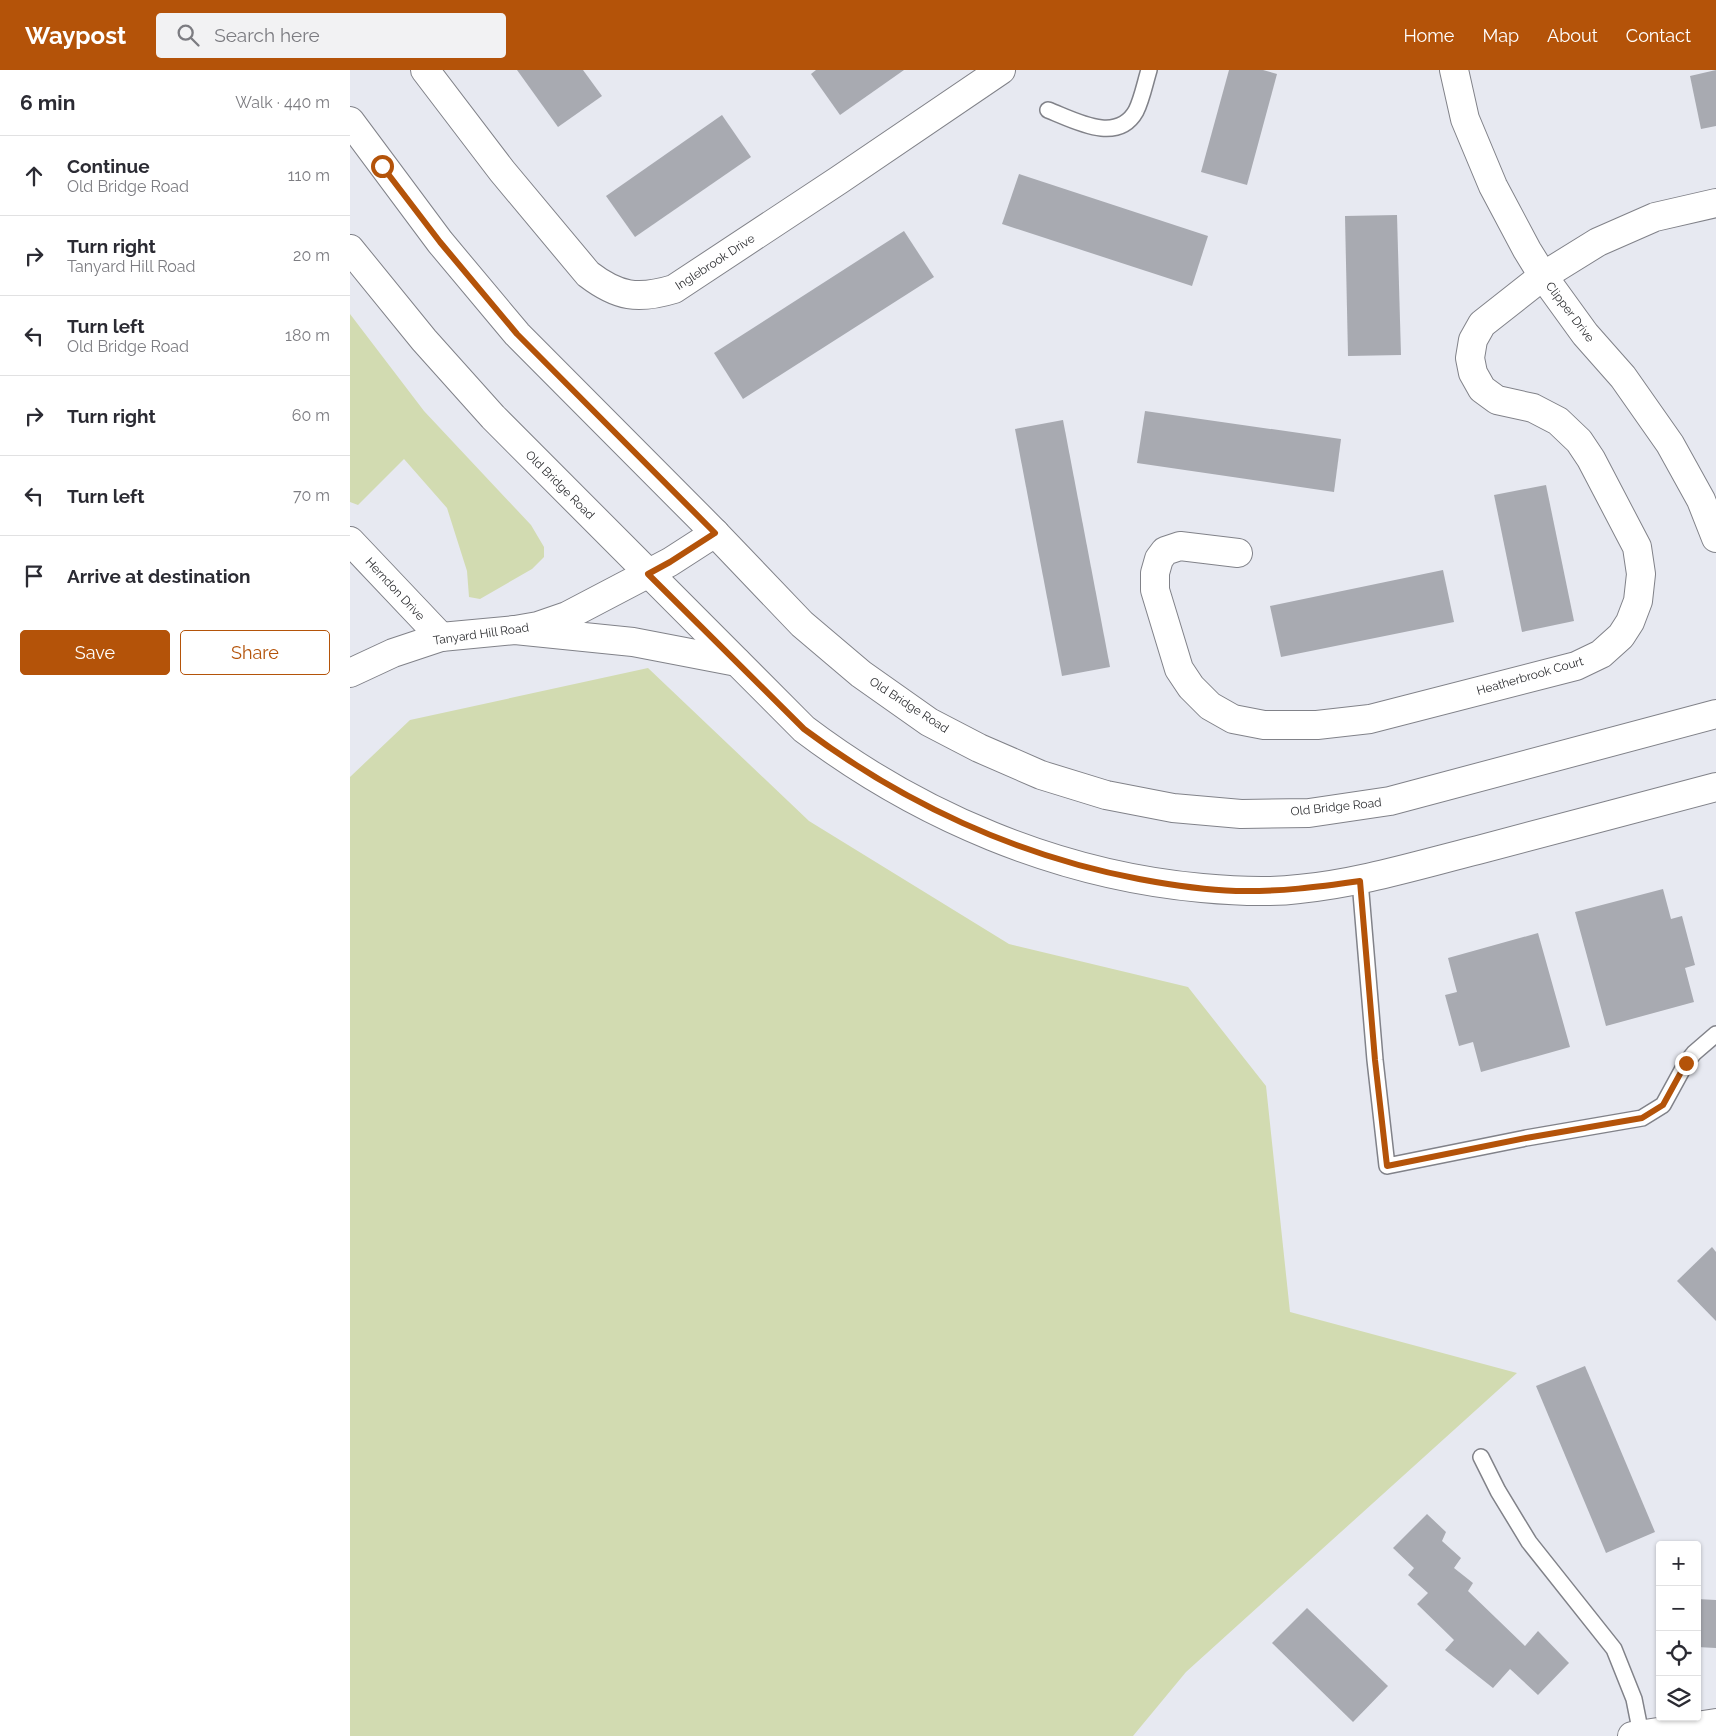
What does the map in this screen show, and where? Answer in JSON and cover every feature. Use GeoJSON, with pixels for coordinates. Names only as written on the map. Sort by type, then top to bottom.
{"type":"FeatureCollection","features":[{"type":"Feature","properties":{"kind":"main road","name":"Inglebrook Drive"},"geometry":{"type":"LineString","coordinates":[[425,70],[502,171],[588,274],[602,286],[624,294],[652,296],[674,289],[1001,70]]}},
{"type":"Feature","properties":{"kind":"main road","name":"Clipper Drive"},"geometry":{"type":"LineString","coordinates":[[1454,70],[1465,119],[1493,186],[1527,250],[1585,334],[1623,377],[1670,444],[1701,500],[1716,538]]}},
{"type":"Feature","properties":{"kind":"main road","name":"Old Bridge Road"},"geometry":{"type":"LineString","coordinates":[[350,121],[440,242],[517,334],[715,533],[802,624],[861,674],[929,722],[979,748],[1041,775],[1106,796],[1173,808],[1241,814],[1309,813],[1390,801],[1716,714]]}},
{"type":"Feature","properties":{"kind":"main road","name":"Heatherbrook Court"},"geometry":{"type":"LineString","coordinates":[[1238,553],[1180,546],[1165,551],[1159,560],[1155,573],[1155,590],[1179,669],[1190,687],[1210,706],[1233,719],[1264,724],[1317,725],[1370,719],[1576,666],[1601,654],[1621,636],[1630,622],[1638,601],[1641,574],[1637,547],[1591,459],[1578,440],[1558,421],[1533,408],[1497,400],[1482,389],[1473,373],[1470,358],[1473,340],[1482,324],[1544,276],[1598,242],[1655,217],[1716,203]]}},
{"type":"Feature","properties":{"kind":"main road","name":"Old Bridge Road"},"geometry":{"type":"LineString","coordinates":[[350,249],[424,340],[493,417],[804,729],[828,747],[892,788],[947,817],[1017,846],[1105,872],[1173,885],[1235,891],[1296,890],[1360,881],[1716,787]]}},
{"type":"Feature","properties":{"kind":"main road","name":"Tanyard Hill Road"},"geometry":{"type":"LineString","coordinates":[[350,673],[393,653],[441,637],[515,630],[538,626],[567,616],[670,562],[715,533]]}},
{"type":"Feature","properties":{"kind":"main road","name":"Herndon Drive"},"geometry":{"type":"LineString","coordinates":[[350,541],[441,637]]}},
{"type":"Feature","properties":{"kind":"main road"},"geometry":{"type":"LineString","coordinates":[[515,630],[633,642],[737,662]]}},
{"type":"Feature","properties":{"kind":"main road"},"geometry":{"type":"LineString","coordinates":[[1636,1735],[1716,1723]]}},
{"type":"Feature","properties":{"kind":"lane"},"geometry":{"type":"LineString","coordinates":[[1048,110],[1097,129],[1113,129],[1128,121],[1136,111],[1149,70]]}},
{"type":"Feature","properties":{"kind":"lane"},"geometry":{"type":"LineString","coordinates":[[1360,881],[1375,1060],[1387,1166],[1526,1138],[1642,1118],[1663,1105],[1686,1063],[1694,1053],[1716,1034]]}},
{"type":"Feature","properties":{"kind":"lane"},"geometry":{"type":"LineString","coordinates":[[1481,1457],[1498,1491],[1529,1542],[1614,1650],[1634,1699],[1636,1735]]}},
{"type":"Feature","properties":{"kind":"green space"},"geometry":{"type":"Polygon","coordinates":[[[350,314],[424,411],[531,525],[544,547],[544,557],[532,569],[480,599],[469,597],[467,571],[447,508],[404,459],[358,505],[350,502],[350,314]]]}},
{"type":"Feature","properties":{"kind":"green space"},"geometry":{"type":"Polygon","coordinates":[[[648,668],[809,821],[1009,944],[1188,987],[1266,1086],[1290,1312],[1517,1373],[1186,1672],[1133,1736],[350,1736],[350,777],[410,720],[648,668]]]}},
{"type":"Feature","properties":{"kind":"building"},"geometry":{"type":"Polygon","coordinates":[[[517,70],[583,70],[602,96],[558,127],[517,70]]]}},
{"type":"Feature","properties":{"kind":"building"},"geometry":{"type":"Polygon","coordinates":[[[816,70],[904,70],[840,115],[811,74],[816,70]]]}},
{"type":"Feature","properties":{"kind":"building"},"geometry":{"type":"Polygon","coordinates":[[[1229,70],[1263,70],[1277,74],[1247,185],[1201,172],[1229,70]]]}},
{"type":"Feature","properties":{"kind":"building"},"geometry":{"type":"Polygon","coordinates":[[[1716,70],[1716,126],[1701,129],[1690,76],[1716,70]]]}},
{"type":"Feature","properties":{"kind":"building"},"geometry":{"type":"Polygon","coordinates":[[[722,115],[751,157],[635,237],[606,196],[722,115]]]}},
{"type":"Feature","properties":{"kind":"building"},"geometry":{"type":"Polygon","coordinates":[[[1019,174],[1208,236],[1192,286],[1002,224],[1019,174]]]}},
{"type":"Feature","properties":{"kind":"building"},"geometry":{"type":"Polygon","coordinates":[[[1397,215],[1401,355],[1348,356],[1345,216],[1397,215]]]}},
{"type":"Feature","properties":{"kind":"building"},"geometry":{"type":"Polygon","coordinates":[[[904,231],[934,277],[743,399],[714,353],[904,231]]]}},
{"type":"Feature","properties":{"kind":"building"},"geometry":{"type":"Polygon","coordinates":[[[1145,411],[1341,439],[1334,492],[1137,463],[1145,411]]]}},
{"type":"Feature","properties":{"kind":"building"},"geometry":{"type":"Polygon","coordinates":[[[1063,420],[1110,667],[1062,676],[1015,429],[1063,420]]]}},
{"type":"Feature","properties":{"kind":"building"},"geometry":{"type":"Polygon","coordinates":[[[1546,485],[1574,621],[1522,632],[1494,495],[1546,485]]]}},
{"type":"Feature","properties":{"kind":"building"},"geometry":{"type":"Polygon","coordinates":[[[1443,570],[1454,622],[1281,657],[1270,606],[1443,570]]]}},
{"type":"Feature","properties":{"kind":"building"},"geometry":{"type":"Polygon","coordinates":[[[1663,889],[1671,919],[1682,916],[1695,965],[1685,968],[1694,1002],[1606,1026],[1575,912],[1663,889]]]}},
{"type":"Feature","properties":{"kind":"building"},"geometry":{"type":"Polygon","coordinates":[[[1538,933],[1570,1047],[1481,1072],[1473,1042],[1459,1046],[1445,995],[1457,992],[1448,958],[1538,933]]]}},
{"type":"Feature","properties":{"kind":"building"},"geometry":{"type":"Polygon","coordinates":[[[1712,1247],[1716,1252],[1716,1321],[1677,1281],[1712,1247]]]}},
{"type":"Feature","properties":{"kind":"building"},"geometry":{"type":"Polygon","coordinates":[[[1585,1366],[1655,1532],[1606,1553],[1536,1386],[1585,1366]]]}},
{"type":"Feature","properties":{"kind":"building"},"geometry":{"type":"Polygon","coordinates":[[[1427,1514],[1446,1532],[1442,1541],[1461,1558],[1454,1568],[1473,1583],[1468,1591],[1525,1646],[1538,1631],[1569,1663],[1538,1695],[1510,1669],[1493,1688],[1445,1650],[1454,1640],[1417,1604],[1428,1593],[1408,1575],[1414,1568],[1393,1548],[1427,1514]]]}},
{"type":"Feature","properties":{"kind":"building"},"geometry":{"type":"Polygon","coordinates":[[[1701,1599],[1716,1600],[1716,1648],[1701,1647],[1701,1599]]]}},
{"type":"Feature","properties":{"kind":"building"},"geometry":{"type":"Polygon","coordinates":[[[1307,1608],[1388,1686],[1353,1722],[1272,1643],[1307,1608]]]}},
{"type":"Feature","properties":{"kind":"route"},"geometry":{"type":"LineString","coordinates":[[382,166],[440,242],[517,334],[715,533],[648,574],[804,729],[828,747],[892,788],[947,817],[1017,846],[1105,872],[1173,885],[1235,891],[1296,890],[1360,881],[1375,1060],[1387,1166],[1526,1138],[1642,1118],[1663,1105],[1686,1063]]}}]}
